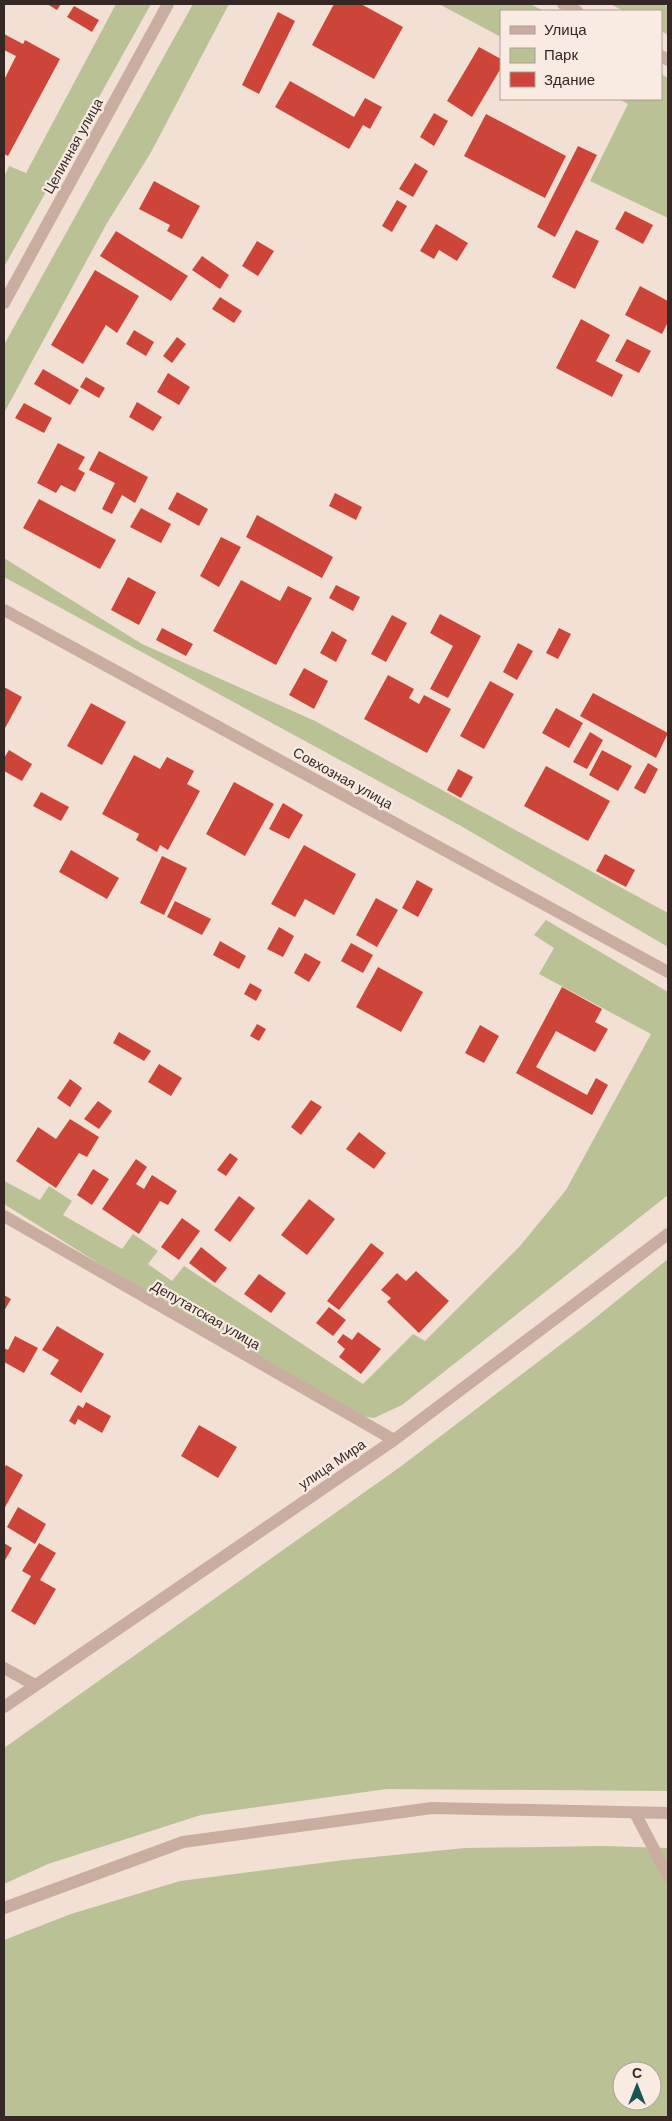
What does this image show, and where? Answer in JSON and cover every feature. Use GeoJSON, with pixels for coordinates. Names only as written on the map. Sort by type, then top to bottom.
{"type":"FeatureCollection","features":[{"type":"Feature","properties":{"kind":"street","name":"Целинная улица"},"geometry":{"type":"LineString","coordinates":[[4,303],[168,4]]}},
{"type":"Feature","properties":{"kind":"street"},"geometry":{"type":"LineString","coordinates":[[563,4],[575,10]]}},
{"type":"Feature","properties":{"kind":"street","name":"Совхозная улица"},"geometry":{"type":"LineString","coordinates":[[4,610],[668,972]]}},
{"type":"Feature","properties":{"kind":"street","name":"Депутатская улица"},"geometry":{"type":"LineString","coordinates":[[4,1216],[394,1440]]}},
{"type":"Feature","properties":{"kind":"street","name":"улица Мира"},"geometry":{"type":"LineString","coordinates":[[4,1707],[394,1440],[668,1234]]}},
{"type":"Feature","properties":{"kind":"street"},"geometry":{"type":"LineString","coordinates":[[4,1668],[36,1685]]}},
{"type":"Feature","properties":{"kind":"street"},"geometry":{"type":"LineString","coordinates":[[4,1908],[183,1842],[432,1808],[668,1813]]}},
{"type":"Feature","properties":{"kind":"street"},"geometry":{"type":"LineString","coordinates":[[635,1812],[668,1876]]}},
{"type":"Feature","properties":{"kind":"green space"},"geometry":{"type":"Polygon","coordinates":[[[116,4],[151,4],[4,267],[4,177],[9,166],[26,173],[116,4]]]}},
{"type":"Feature","properties":{"kind":"green space"},"geometry":{"type":"Polygon","coordinates":[[[193,4],[229,4],[150,154],[107,223],[4,413],[4,345],[193,4]]]}},
{"type":"Feature","properties":{"kind":"green space"},"geometry":{"type":"Polygon","coordinates":[[[439,4],[530,4],[542,10],[500,10],[500,36],[439,4]]]}},
{"type":"Feature","properties":{"kind":"green space"},"geometry":{"type":"Polygon","coordinates":[[[610,4],[663,4],[668,7],[668,35],[662,32],[662,10],[622,10],[610,4]]]}},
{"type":"Feature","properties":{"kind":"green space"},"geometry":{"type":"Polygon","coordinates":[[[662,75],[668,78],[668,218],[590,181],[628,104],[621,100],[662,100],[662,75]]]}},
{"type":"Feature","properties":{"kind":"green space"},"geometry":{"type":"Polygon","coordinates":[[[4,558],[142,644],[315,721],[668,913],[668,947],[461,826],[4,577],[4,558]]]}},
{"type":"Feature","properties":{"kind":"green space"},"geometry":{"type":"Polygon","coordinates":[[[546,920],[668,992],[668,1195],[402,1405],[374,1418],[336,1412],[4,1204],[4,1181],[40,1200],[49,1186],[72,1201],[63,1215],[122,1249],[133,1234],[158,1251],[148,1264],[172,1281],[184,1266],[363,1384],[413,1334],[425,1341],[520,1246],[566,1190],[651,1034],[539,974],[554,948],[534,935],[546,920]]]}},
{"type":"Feature","properties":{"kind":"green space"},"geometry":{"type":"Polygon","coordinates":[[[668,1259],[668,1791],[387,1789],[201,1815],[48,1864],[4,1884],[4,1748],[400,1467],[589,1323],[668,1259]]]}},
{"type":"Feature","properties":{"kind":"green space"},"geometry":{"type":"Polygon","coordinates":[[[604,1846],[668,1848],[668,2117],[4,2117],[4,1940],[71,1914],[180,1881],[344,1860],[465,1848],[604,1846]]]}},
{"type":"Feature","properties":{"kind":"building"},"geometry":{"type":"Polygon","coordinates":[[[47,4],[61,4],[57,10],[47,4]]]}},
{"type":"Feature","properties":{"kind":"building"},"geometry":{"type":"Polygon","coordinates":[[[334,4],[361,4],[403,27],[374,79],[312,45],[334,4]]]}},
{"type":"Feature","properties":{"kind":"building"},"geometry":{"type":"Polygon","coordinates":[[[74,6],[99,20],[92,32],[67,17],[74,6]]]}},
{"type":"Feature","properties":{"kind":"building"},"geometry":{"type":"Polygon","coordinates":[[[278,12],[295,21],[259,94],[242,85],[278,12]]]}},
{"type":"Feature","properties":{"kind":"building"},"geometry":{"type":"Polygon","coordinates":[[[4,34],[23,44],[25,40],[60,59],[8,156],[4,154],[4,80],[16,56],[4,50],[4,34]]]}},
{"type":"Feature","properties":{"kind":"building"},"geometry":{"type":"Polygon","coordinates":[[[479,47],[500,58],[500,70],[472,117],[447,101],[479,47]]]}},
{"type":"Feature","properties":{"kind":"building"},"geometry":{"type":"Polygon","coordinates":[[[290,81],[354,117],[365,98],[382,107],[370,129],[363,125],[349,149],[275,107],[290,81]]]}},
{"type":"Feature","properties":{"kind":"building"},"geometry":{"type":"Polygon","coordinates":[[[434,113],[448,121],[434,146],[420,137],[434,113]]]}},
{"type":"Feature","properties":{"kind":"building"},"geometry":{"type":"Polygon","coordinates":[[[486,114],[566,156],[545,198],[464,156],[486,114]]]}},
{"type":"Feature","properties":{"kind":"building"},"geometry":{"type":"Polygon","coordinates":[[[578,146],[597,155],[555,237],[537,227],[578,146]]]}},
{"type":"Feature","properties":{"kind":"building"},"geometry":{"type":"Polygon","coordinates":[[[415,163],[428,171],[413,197],[399,189],[415,163]]]}},
{"type":"Feature","properties":{"kind":"building"},"geometry":{"type":"Polygon","coordinates":[[[154,181],[200,206],[182,239],[167,231],[170,225],[139,209],[154,181]]]}},
{"type":"Feature","properties":{"kind":"building"},"geometry":{"type":"Polygon","coordinates":[[[397,200],[407,206],[392,232],[382,226],[397,200]]]}},
{"type":"Feature","properties":{"kind":"building"},"geometry":{"type":"Polygon","coordinates":[[[625,211],[653,225],[643,244],[615,229],[625,211]]]}},
{"type":"Feature","properties":{"kind":"building"},"geometry":{"type":"Polygon","coordinates":[[[436,224],[468,243],[457,261],[439,250],[434,259],[420,251],[436,224]]]}},
{"type":"Feature","properties":{"kind":"building"},"geometry":{"type":"Polygon","coordinates":[[[576,230],[599,241],[575,289],[552,277],[576,230]]]}},
{"type":"Feature","properties":{"kind":"building"},"geometry":{"type":"Polygon","coordinates":[[[116,231],[188,276],[171,301],[100,256],[116,231]]]}},
{"type":"Feature","properties":{"kind":"building"},"geometry":{"type":"Polygon","coordinates":[[[257,241],[274,251],[258,276],[242,266],[257,241]]]}},
{"type":"Feature","properties":{"kind":"building"},"geometry":{"type":"Polygon","coordinates":[[[202,256],[229,275],[220,289],[192,270],[202,256]]]}},
{"type":"Feature","properties":{"kind":"building"},"geometry":{"type":"Polygon","coordinates":[[[95,270],[139,296],[117,333],[106,325],[83,364],[51,345],[95,270]]]}},
{"type":"Feature","properties":{"kind":"building"},"geometry":{"type":"Polygon","coordinates":[[[640,286],[668,301],[668,322],[662,334],[625,315],[640,286]]]}},
{"type":"Feature","properties":{"kind":"building"},"geometry":{"type":"Polygon","coordinates":[[[220,297],[242,311],[234,323],[212,309],[220,297]]]}},
{"type":"Feature","properties":{"kind":"building"},"geometry":{"type":"Polygon","coordinates":[[[581,319],[610,335],[596,361],[623,375],[612,397],[556,368],[581,319]]]}},
{"type":"Feature","properties":{"kind":"building"},"geometry":{"type":"Polygon","coordinates":[[[134,330],[154,342],[146,356],[126,344],[134,330]]]}},
{"type":"Feature","properties":{"kind":"building"},"geometry":{"type":"Polygon","coordinates":[[[177,337],[186,344],[172,363],[163,356],[177,337]]]}},
{"type":"Feature","properties":{"kind":"building"},"geometry":{"type":"Polygon","coordinates":[[[627,339],[651,351],[639,373],[615,361],[627,339]]]}},
{"type":"Feature","properties":{"kind":"building"},"geometry":{"type":"Polygon","coordinates":[[[43,369],[79,390],[70,405],[34,384],[43,369]]]}},
{"type":"Feature","properties":{"kind":"building"},"geometry":{"type":"Polygon","coordinates":[[[168,373],[190,387],[179,405],[157,392],[168,373]]]}},
{"type":"Feature","properties":{"kind":"building"},"geometry":{"type":"Polygon","coordinates":[[[86,377],[105,388],[99,398],[80,387],[86,377]]]}},
{"type":"Feature","properties":{"kind":"building"},"geometry":{"type":"Polygon","coordinates":[[[137,402],[162,417],[153,431],[129,417],[137,402]]]}},
{"type":"Feature","properties":{"kind":"building"},"geometry":{"type":"Polygon","coordinates":[[[24,403],[52,418],[44,433],[15,418],[24,403]]]}},
{"type":"Feature","properties":{"kind":"building"},"geometry":{"type":"Polygon","coordinates":[[[58,443],[85,457],[78,469],[85,473],[75,492],[61,485],[56,493],[37,483],[58,443]]]}},
{"type":"Feature","properties":{"kind":"building"},"geometry":{"type":"Polygon","coordinates":[[[99,451],[148,477],[135,503],[122,495],[112,514],[102,509],[115,483],[89,470],[99,451]]]}},
{"type":"Feature","properties":{"kind":"building"},"geometry":{"type":"Polygon","coordinates":[[[177,492],[208,509],[199,526],[168,509],[177,492]]]}},
{"type":"Feature","properties":{"kind":"building"},"geometry":{"type":"Polygon","coordinates":[[[335,493],[362,507],[356,520],[329,506],[335,493]]]}},
{"type":"Feature","properties":{"kind":"building"},"geometry":{"type":"Polygon","coordinates":[[[39,499],[116,540],[100,569],[23,528],[39,499]]]}},
{"type":"Feature","properties":{"kind":"building"},"geometry":{"type":"Polygon","coordinates":[[[141,508],[171,524],[161,543],[130,527],[141,508]]]}},
{"type":"Feature","properties":{"kind":"building"},"geometry":{"type":"Polygon","coordinates":[[[257,515],[333,557],[322,578],[246,537],[257,515]]]}},
{"type":"Feature","properties":{"kind":"building"},"geometry":{"type":"Polygon","coordinates":[[[221,537],[241,547],[219,587],[200,576],[221,537]]]}},
{"type":"Feature","properties":{"kind":"building"},"geometry":{"type":"Polygon","coordinates":[[[128,577],[156,592],[139,625],[111,610],[128,577]]]}},
{"type":"Feature","properties":{"kind":"building"},"geometry":{"type":"Polygon","coordinates":[[[241,580],[280,601],[288,586],[312,598],[276,665],[213,631],[241,580]]]}},
{"type":"Feature","properties":{"kind":"building"},"geometry":{"type":"Polygon","coordinates":[[[336,585],[360,597],[353,611],[329,598],[336,585]]]}},
{"type":"Feature","properties":{"kind":"building"},"geometry":{"type":"Polygon","coordinates":[[[440,614],[481,636],[448,698],[430,689],[453,646],[430,633],[440,614]]]}},
{"type":"Feature","properties":{"kind":"building"},"geometry":{"type":"Polygon","coordinates":[[[392,615],[407,623],[386,662],[371,654],[392,615]]]}},
{"type":"Feature","properties":{"kind":"building"},"geometry":{"type":"Polygon","coordinates":[[[162,628],[193,644],[186,656],[156,640],[162,628]]]}},
{"type":"Feature","properties":{"kind":"building"},"geometry":{"type":"Polygon","coordinates":[[[559,628],[571,634],[558,659],[546,653],[559,628]]]}},
{"type":"Feature","properties":{"kind":"building"},"geometry":{"type":"Polygon","coordinates":[[[332,631],[347,640],[336,662],[320,653],[332,631]]]}},
{"type":"Feature","properties":{"kind":"building"},"geometry":{"type":"Polygon","coordinates":[[[518,643],[533,651],[517,680],[503,672],[518,643]]]}},
{"type":"Feature","properties":{"kind":"building"},"geometry":{"type":"Polygon","coordinates":[[[304,668],[328,681],[314,709],[289,695],[304,668]]]}},
{"type":"Feature","properties":{"kind":"building"},"geometry":{"type":"Polygon","coordinates":[[[388,675],[414,689],[409,698],[419,704],[424,695],[451,709],[427,753],[364,719],[388,675]]]}},
{"type":"Feature","properties":{"kind":"building"},"geometry":{"type":"Polygon","coordinates":[[[490,681],[514,694],[484,749],[460,736],[490,681]]]}},
{"type":"Feature","properties":{"kind":"building"},"geometry":{"type":"Polygon","coordinates":[[[4,687],[22,697],[4,730],[4,687]]]}},
{"type":"Feature","properties":{"kind":"building"},"geometry":{"type":"Polygon","coordinates":[[[593,693],[668,733],[656,758],[580,716],[593,693]]]}},
{"type":"Feature","properties":{"kind":"building"},"geometry":{"type":"Polygon","coordinates":[[[91,703],[126,722],[102,765],[67,746],[91,703]]]}},
{"type":"Feature","properties":{"kind":"building"},"geometry":{"type":"Polygon","coordinates":[[[556,708],[583,723],[569,748],[542,733],[556,708]]]}},
{"type":"Feature","properties":{"kind":"building"},"geometry":{"type":"Polygon","coordinates":[[[590,732],[603,740],[587,769],[573,762],[590,732]]]}},
{"type":"Feature","properties":{"kind":"building"},"geometry":{"type":"Polygon","coordinates":[[[9,750],[32,764],[22,781],[4,771],[4,758],[9,750]]]}},
{"type":"Feature","properties":{"kind":"building"},"geometry":{"type":"Polygon","coordinates":[[[602,750],[632,766],[618,791],[589,775],[602,750]]]}},
{"type":"Feature","properties":{"kind":"building"},"geometry":{"type":"Polygon","coordinates":[[[134,755],[160,769],[167,757],[194,771],[187,784],[200,791],[168,850],[160,845],[157,852],[136,840],[139,834],[102,814],[134,755]]]}},
{"type":"Feature","properties":{"kind":"building"},"geometry":{"type":"Polygon","coordinates":[[[648,763],[658,769],[645,794],[634,788],[648,763]]]}},
{"type":"Feature","properties":{"kind":"building"},"geometry":{"type":"Polygon","coordinates":[[[546,766],[610,801],[588,841],[524,806],[546,766]]]}},
{"type":"Feature","properties":{"kind":"building"},"geometry":{"type":"Polygon","coordinates":[[[458,769],[473,777],[461,798],[447,790],[458,769]]]}},
{"type":"Feature","properties":{"kind":"building"},"geometry":{"type":"Polygon","coordinates":[[[234,782],[274,804],[245,856],[206,834],[234,782]]]}},
{"type":"Feature","properties":{"kind":"building"},"geometry":{"type":"Polygon","coordinates":[[[41,792],[69,807],[61,821],[33,806],[41,792]]]}},
{"type":"Feature","properties":{"kind":"building"},"geometry":{"type":"Polygon","coordinates":[[[283,803],[303,815],[289,839],[269,829],[283,803]]]}},
{"type":"Feature","properties":{"kind":"building"},"geometry":{"type":"Polygon","coordinates":[[[304,845],[356,874],[334,915],[305,899],[295,917],[271,904],[304,845]]]}},
{"type":"Feature","properties":{"kind":"building"},"geometry":{"type":"Polygon","coordinates":[[[71,850],[119,878],[107,899],[59,872],[71,850]]]}},
{"type":"Feature","properties":{"kind":"building"},"geometry":{"type":"Polygon","coordinates":[[[605,854],[635,870],[626,887],[596,871],[605,854]]]}},
{"type":"Feature","properties":{"kind":"building"},"geometry":{"type":"Polygon","coordinates":[[[162,856],[187,868],[164,915],[140,903],[162,856]]]}},
{"type":"Feature","properties":{"kind":"building"},"geometry":{"type":"Polygon","coordinates":[[[417,880],[433,889],[418,917],[402,908],[417,880]]]}},
{"type":"Feature","properties":{"kind":"building"},"geometry":{"type":"Polygon","coordinates":[[[376,898],[398,910],[377,947],[356,935],[376,898]]]}},
{"type":"Feature","properties":{"kind":"building"},"geometry":{"type":"Polygon","coordinates":[[[175,901],[211,919],[202,935],[167,917],[175,901]]]}},
{"type":"Feature","properties":{"kind":"building"},"geometry":{"type":"Polygon","coordinates":[[[279,927],[294,936],[283,957],[267,949],[279,927]]]}},
{"type":"Feature","properties":{"kind":"building"},"geometry":{"type":"Polygon","coordinates":[[[220,941],[246,956],[239,969],[213,955],[220,941]]]}},
{"type":"Feature","properties":{"kind":"building"},"geometry":{"type":"Polygon","coordinates":[[[351,943],[373,955],[363,973],[341,961],[351,943]]]}},
{"type":"Feature","properties":{"kind":"building"},"geometry":{"type":"Polygon","coordinates":[[[305,953],[321,962],[309,982],[294,973],[305,953]]]}},
{"type":"Feature","properties":{"kind":"building"},"geometry":{"type":"Polygon","coordinates":[[[378,967],[423,992],[401,1032],[356,1007],[378,967]]]}},
{"type":"Feature","properties":{"kind":"building"},"geometry":{"type":"Polygon","coordinates":[[[250,983],[262,990],[256,1001],[244,994],[250,983]]]}},
{"type":"Feature","properties":{"kind":"building"},"geometry":{"type":"Polygon","coordinates":[[[562,987],[602,1009],[595,1022],[608,1029],[595,1052],[556,1031],[536,1067],[587,1095],[596,1078],[608,1085],[592,1115],[516,1073],[562,987]]]}},
{"type":"Feature","properties":{"kind":"building"},"geometry":{"type":"Polygon","coordinates":[[[257,1024],[266,1029],[259,1041],[250,1036],[257,1024]]]}},
{"type":"Feature","properties":{"kind":"building"},"geometry":{"type":"Polygon","coordinates":[[[480,1025],[499,1036],[484,1063],[465,1053],[480,1025]]]}},
{"type":"Feature","properties":{"kind":"building"},"geometry":{"type":"Polygon","coordinates":[[[119,1032],[151,1051],[144,1061],[113,1043],[119,1032]]]}},
{"type":"Feature","properties":{"kind":"building"},"geometry":{"type":"Polygon","coordinates":[[[159,1064],[182,1078],[171,1096],[148,1082],[159,1064]]]}},
{"type":"Feature","properties":{"kind":"building"},"geometry":{"type":"Polygon","coordinates":[[[70,1079],[82,1088],[70,1107],[57,1098],[70,1079]]]}},
{"type":"Feature","properties":{"kind":"building"},"geometry":{"type":"Polygon","coordinates":[[[311,1100],[322,1107],[301,1135],[291,1127],[311,1100]]]}},
{"type":"Feature","properties":{"kind":"building"},"geometry":{"type":"Polygon","coordinates":[[[98,1101],[112,1111],[99,1129],[84,1119],[98,1101]]]}},
{"type":"Feature","properties":{"kind":"building"},"geometry":{"type":"Polygon","coordinates":[[[70,1119],[99,1137],[87,1157],[79,1153],[56,1188],[16,1161],[38,1127],[56,1139],[70,1119]]]}},
{"type":"Feature","properties":{"kind":"building"},"geometry":{"type":"Polygon","coordinates":[[[359,1132],[386,1153],[374,1169],[346,1149],[359,1132]]]}},
{"type":"Feature","properties":{"kind":"building"},"geometry":{"type":"Polygon","coordinates":[[[230,1153],[238,1159],[226,1176],[217,1170],[230,1153]]]}},
{"type":"Feature","properties":{"kind":"building"},"geometry":{"type":"Polygon","coordinates":[[[136,1159],[147,1167],[136,1184],[144,1189],[152,1175],[177,1191],[168,1205],[160,1201],[139,1234],[102,1209],[136,1159]]]}},
{"type":"Feature","properties":{"kind":"building"},"geometry":{"type":"Polygon","coordinates":[[[93,1169],[109,1179],[92,1205],[77,1195],[93,1169]]]}},
{"type":"Feature","properties":{"kind":"building"},"geometry":{"type":"Polygon","coordinates":[[[239,1196],[255,1208],[230,1242],[214,1230],[239,1196]]]}},
{"type":"Feature","properties":{"kind":"building"},"geometry":{"type":"Polygon","coordinates":[[[309,1199],[335,1219],[307,1255],[281,1235],[309,1199]]]}},
{"type":"Feature","properties":{"kind":"building"},"geometry":{"type":"Polygon","coordinates":[[[182,1218],[200,1231],[179,1260],[161,1247],[182,1218]]]}},
{"type":"Feature","properties":{"kind":"building"},"geometry":{"type":"Polygon","coordinates":[[[371,1243],[384,1253],[339,1310],[327,1301],[371,1243]]]}},
{"type":"Feature","properties":{"kind":"building"},"geometry":{"type":"Polygon","coordinates":[[[201,1247],[227,1268],[215,1283],[189,1263],[201,1247]]]}},
{"type":"Feature","properties":{"kind":"building"},"geometry":{"type":"Polygon","coordinates":[[[416,1271],[449,1301],[419,1333],[387,1302],[391,1298],[381,1290],[397,1273],[406,1281],[416,1271]]]}},
{"type":"Feature","properties":{"kind":"building"},"geometry":{"type":"Polygon","coordinates":[[[259,1274],[286,1293],[271,1313],[244,1294],[259,1274]]]}},
{"type":"Feature","properties":{"kind":"building"},"geometry":{"type":"Polygon","coordinates":[[[4,1295],[11,1299],[4,1311],[4,1295]]]}},
{"type":"Feature","properties":{"kind":"building"},"geometry":{"type":"Polygon","coordinates":[[[329,1307],[346,1320],[333,1336],[316,1323],[329,1307]]]}},
{"type":"Feature","properties":{"kind":"building"},"geometry":{"type":"Polygon","coordinates":[[[57,1326],[104,1354],[81,1393],[50,1374],[59,1360],[42,1350],[57,1326]]]}},
{"type":"Feature","properties":{"kind":"building"},"geometry":{"type":"Polygon","coordinates":[[[358,1332],[381,1349],[361,1374],[339,1357],[345,1349],[337,1342],[343,1334],[352,1340],[358,1332]]]}},
{"type":"Feature","properties":{"kind":"building"},"geometry":{"type":"Polygon","coordinates":[[[15,1336],[38,1348],[24,1373],[4,1362],[4,1348],[8,1350],[15,1336]]]}},
{"type":"Feature","properties":{"kind":"building"},"geometry":{"type":"Polygon","coordinates":[[[86,1402],[111,1416],[102,1433],[78,1419],[75,1425],[69,1421],[78,1405],[83,1408],[86,1402]]]}},
{"type":"Feature","properties":{"kind":"building"},"geometry":{"type":"Polygon","coordinates":[[[199,1425],[237,1447],[218,1478],[181,1456],[199,1425]]]}},
{"type":"Feature","properties":{"kind":"building"},"geometry":{"type":"Polygon","coordinates":[[[6,1465],[23,1475],[4,1509],[4,1469],[6,1465]]]}},
{"type":"Feature","properties":{"kind":"building"},"geometry":{"type":"Polygon","coordinates":[[[18,1507],[46,1524],[35,1544],[7,1527],[18,1507]]]}},
{"type":"Feature","properties":{"kind":"building"},"geometry":{"type":"Polygon","coordinates":[[[4,1543],[12,1548],[4,1562],[4,1543]]]}},
{"type":"Feature","properties":{"kind":"building"},"geometry":{"type":"Polygon","coordinates":[[[39,1543],[56,1553],[40,1580],[56,1589],[35,1625],[11,1611],[31,1576],[22,1571],[39,1543]]]}}]}
